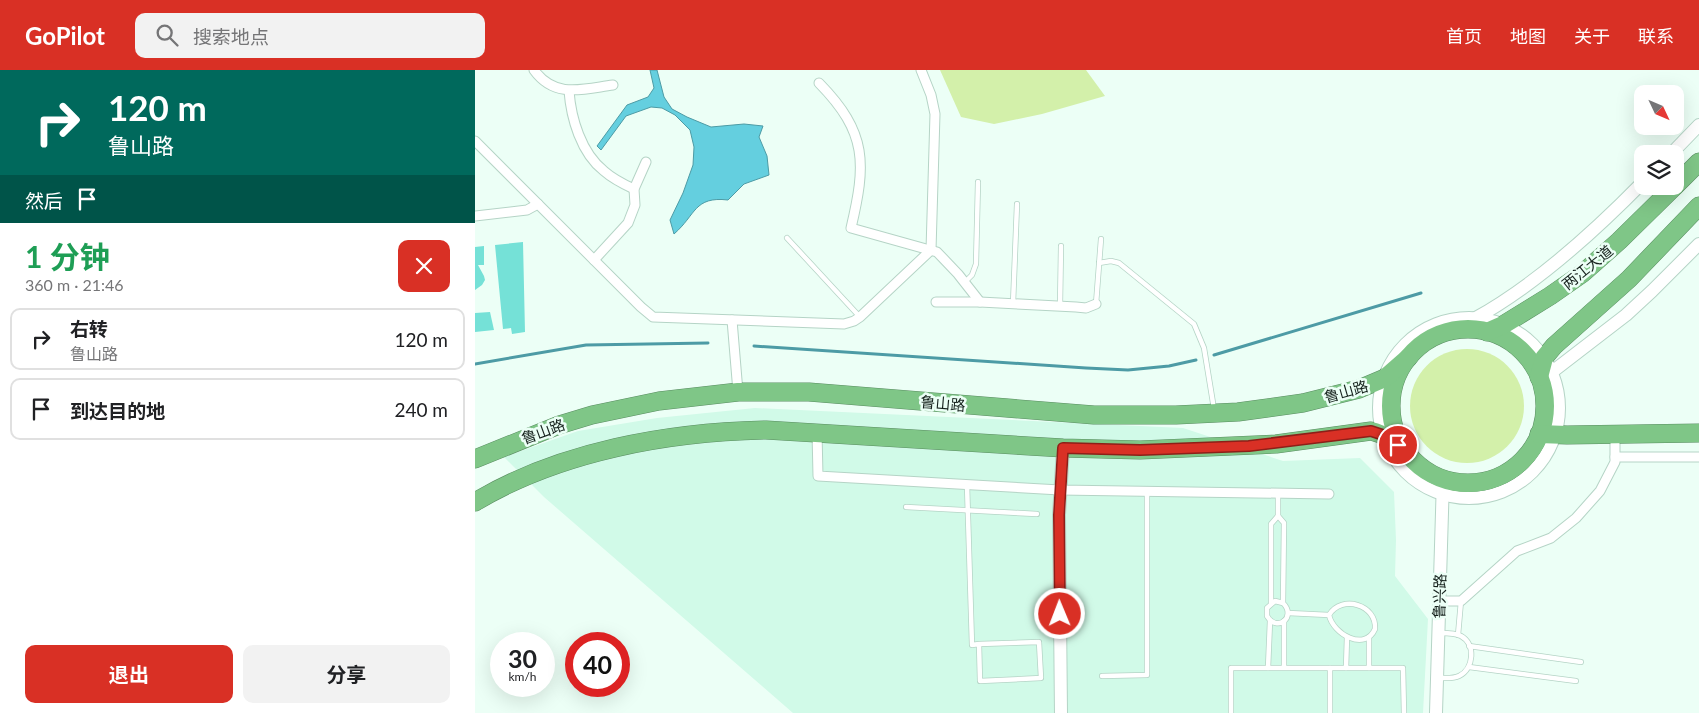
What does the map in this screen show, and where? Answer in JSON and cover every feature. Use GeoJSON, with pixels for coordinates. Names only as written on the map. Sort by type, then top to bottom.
{"type":"FeatureCollection","features":[{"type":"Feature","properties":{"kind":"highway","name":"两江大道"},"geometry":{"type":"LineString","coordinates":[[1684,177],[1699,162]]}},
{"type":"Feature","properties":{"kind":"highway","name":"两江大道"},"geometry":{"type":"LineString","coordinates":[[1487,332],[1503,325],[1583,273],[1666,195]]}},
{"type":"Feature","properties":{"kind":"highway"},"geometry":{"type":"LineString","coordinates":[[1547,434],[1543,420],[1545,406],[1543,391],[1545,369],[1554,346],[1629,279],[1699,206]]}},
{"type":"Feature","properties":{"kind":"highway"},"geometry":{"type":"LineString","coordinates":[[1406,452],[1395,429],[1391,404],[1396,379],[1409,357],[1427,342],[1445,333],[1465,330],[1487,332],[1505,339],[1521,350],[1533,366],[1545,369]]}},
{"type":"Feature","properties":{"kind":"highway","name":"鲁山路"},"geometry":{"type":"LineString","coordinates":[[475,459],[559,424],[592,415],[659,401],[738,392],[809,392],[1094,415],[1214,413],[1303,403],[1359,389],[1385,378],[1409,357]]}},
{"type":"Feature","properties":{"kind":"highway"},"geometry":{"type":"LineString","coordinates":[[475,502],[490,493],[533,474],[568,461],[631,444],[733,431],[817,432],[1063,448],[1140,450],[1276,444],[1371,431],[1383,435],[1406,452],[1443,486],[1457,482],[1472,483],[1500,476],[1513,468],[1547,434],[1699,433]]}},
{"type":"Feature","properties":{"kind":"street"},"geometry":{"type":"LineString","coordinates":[[534,70],[538,76],[549,84],[569,91],[613,85]]}},
{"type":"Feature","properties":{"kind":"street"},"geometry":{"type":"LineString","coordinates":[[475,141],[653,317],[844,324],[854,322],[860,317],[931,250],[935,114],[931,95],[921,70]]}},
{"type":"Feature","properties":{"kind":"street"},"geometry":{"type":"LineString","coordinates":[[819,83],[851,123],[856,138],[861,176],[851,228],[931,250],[943,257],[980,302]]}},
{"type":"Feature","properties":{"kind":"street"},"geometry":{"type":"LineString","coordinates":[[569,91],[574,121],[592,159],[615,180],[634,188]]}},
{"type":"Feature","properties":{"kind":"street"},"geometry":{"type":"LineString","coordinates":[[1680,145],[1699,125]]}},
{"type":"Feature","properties":{"kind":"street"},"geometry":{"type":"LineString","coordinates":[[594,260],[628,223],[635,205],[634,188],[646,162]]}},
{"type":"Feature","properties":{"kind":"street"},"geometry":{"type":"LineString","coordinates":[[1474,319],[1566,254],[1634,191]]}},
{"type":"Feature","properties":{"kind":"street"},"geometry":{"type":"LineString","coordinates":[[475,216],[527,210],[537,204]]}},
{"type":"Feature","properties":{"kind":"street"},"geometry":{"type":"LineString","coordinates":[[1443,486],[1423,485],[1408,474],[1395,459],[1383,435],[1380,419],[1380,402],[1385,378],[1398,354],[1418,335],[1443,323],[1463,319],[1490,321],[1503,325],[1526,338],[1545,369],[1626,315],[1699,244]]}},
{"type":"Feature","properties":{"kind":"street"},"geometry":{"type":"LineString","coordinates":[[936,302],[980,302],[1086,308],[1096,304]]}},
{"type":"Feature","properties":{"kind":"street"},"geometry":{"type":"LineString","coordinates":[[732,320],[738,392]]}},
{"type":"Feature","properties":{"kind":"street"},"geometry":{"type":"LineString","coordinates":[[817,432],[818,476],[1060,490],[1329,494]]}},
{"type":"Feature","properties":{"kind":"street"},"geometry":{"type":"LineString","coordinates":[[1439,601],[1461,601],[1517,551],[1551,538],[1576,518],[1600,491],[1615,462],[1615,434]]}},
{"type":"Feature","properties":{"kind":"street"},"geometry":{"type":"LineString","coordinates":[[1061,713],[1059,515],[1063,448]]}},
{"type":"Feature","properties":{"kind":"street"},"geometry":{"type":"LineString","coordinates":[[1615,458],[1699,457]]}},
{"type":"Feature","properties":{"kind":"street","name":"鲁兴路"},"geometry":{"type":"LineString","coordinates":[[1436,713],[1443,486]]}},
{"type":"Feature","properties":{"kind":"lane"},"geometry":{"type":"LineString","coordinates":[[965,282],[972,275],[976,264],[978,182]]}},
{"type":"Feature","properties":{"kind":"lane"},"geometry":{"type":"LineString","coordinates":[[1013,304],[1017,204]]}},
{"type":"Feature","properties":{"kind":"lane"},"geometry":{"type":"LineString","coordinates":[[787,238],[860,317]]}},
{"type":"Feature","properties":{"kind":"lane"},"geometry":{"type":"LineString","coordinates":[[1096,304],[1101,239]]}},
{"type":"Feature","properties":{"kind":"lane"},"geometry":{"type":"LineString","coordinates":[[1059,307],[1061,246]]}},
{"type":"Feature","properties":{"kind":"lane"},"geometry":{"type":"LineString","coordinates":[[1099,263],[1119,262],[1194,324],[1204,348],[1214,413]]}},
{"type":"Feature","properties":{"kind":"lane"},"geometry":{"type":"LineString","coordinates":[[967,485],[972,645],[979,644],[1039,642],[1041,678],[980,681],[979,644]]}},
{"type":"Feature","properties":{"kind":"lane"},"geometry":{"type":"LineString","coordinates":[[1102,676],[1147,676],[1147,490]]}},
{"type":"Feature","properties":{"kind":"lane"},"geometry":{"type":"LineString","coordinates":[[1278,493],[1278,516],[1284,523],[1283,603]]}},
{"type":"Feature","properties":{"kind":"lane"},"geometry":{"type":"LineString","coordinates":[[906,507],[1037,514]]}},
{"type":"Feature","properties":{"kind":"lane"},"geometry":{"type":"LineString","coordinates":[[1271,603],[1271,524],[1278,516]]}},
{"type":"Feature","properties":{"kind":"lane"},"geometry":{"type":"LineString","coordinates":[[1268,668],[1270,621],[1266,613],[1271,603],[1277,601],[1283,603],[1288,613],[1284,621],[1284,668]]}},
{"type":"Feature","properties":{"kind":"lane"},"geometry":{"type":"LineString","coordinates":[[1458,635],[1461,601]]}},
{"type":"Feature","properties":{"kind":"lane"},"geometry":{"type":"LineString","coordinates":[[1353,603],[1371,614],[1375,622],[1374,631],[1369,637],[1359,639],[1347,637],[1335,628],[1329,615],[1341,604],[1353,603]]}},
{"type":"Feature","properties":{"kind":"lane"},"geometry":{"type":"LineString","coordinates":[[1288,613],[1329,615]]}},
{"type":"Feature","properties":{"kind":"lane"},"geometry":{"type":"LineString","coordinates":[[1270,621],[1279,623],[1284,621]]}},
{"type":"Feature","properties":{"kind":"lane"},"geometry":{"type":"LineString","coordinates":[[1437,632],[1458,635],[1465,639],[1469,646],[1471,657],[1469,667],[1458,677],[1437,678]]}},
{"type":"Feature","properties":{"kind":"lane"},"geometry":{"type":"LineString","coordinates":[[1347,637],[1347,668]]}},
{"type":"Feature","properties":{"kind":"lane"},"geometry":{"type":"LineString","coordinates":[[1369,637],[1369,668]]}},
{"type":"Feature","properties":{"kind":"lane"},"geometry":{"type":"LineString","coordinates":[[1469,646],[1581,662]]}},
{"type":"Feature","properties":{"kind":"lane"},"geometry":{"type":"LineString","coordinates":[[1469,667],[1575,681]]}},
{"type":"Feature","properties":{"kind":"lane"},"geometry":{"type":"LineString","coordinates":[[1231,713],[1231,668],[1403,668],[1404,713]]}},
{"type":"Feature","properties":{"kind":"lane"},"geometry":{"type":"LineString","coordinates":[[1329,713],[1330,668]]}},
{"type":"Feature","properties":{"kind":"shaded area"},"geometry":{"type":"Polygon","coordinates":[[[755,408],[1183,428],[1283,461],[1360,458],[1394,492],[1395,576],[1428,619],[1423,713],[793,713],[544,497],[504,457],[578,431],[657,418],[755,408]]]}},
{"type":"Feature","properties":{"kind":"green space"},"geometry":{"type":"Polygon","coordinates":[[[940,70],[1086,70],[1105,96],[1042,114],[994,124],[961,117],[940,70]]]}},
{"type":"Feature","properties":{"kind":"green space"},"geometry":{"type":"Polygon","coordinates":[[[1467,349],[1489,353],[1499,358],[1515,374],[1520,384],[1524,406],[1520,428],[1515,438],[1499,454],[1489,459],[1467,463],[1445,459],[1435,454],[1419,438],[1414,428],[1410,406],[1414,384],[1419,374],[1435,358],[1445,353],[1467,349]]]}},
{"type":"Feature","properties":{"kind":"water"},"geometry":{"type":"Polygon","coordinates":[[[650,70],[657,70],[664,97],[672,109],[687,117],[711,127],[744,124],[763,126],[759,137],[767,156],[769,175],[744,184],[728,200],[708,201],[702,204],[674,234],[670,220],[683,193],[693,165],[694,147],[690,130],[675,115],[662,108],[651,107],[626,116],[601,150],[597,146],[627,105],[648,97],[654,88],[650,70]]]}},
{"type":"Feature","properties":{"kind":"building"},"geometry":{"type":"Polygon","coordinates":[[[523,242],[525,332],[512,334],[511,328],[503,329],[495,245],[523,242]]]}},
{"type":"Feature","properties":{"kind":"building"},"geometry":{"type":"Polygon","coordinates":[[[484,246],[484,265],[478,265],[485,280],[475,290],[475,247],[484,246]]]}},
{"type":"Feature","properties":{"kind":"building"},"geometry":{"type":"Polygon","coordinates":[[[490,312],[494,330],[475,332],[475,313],[490,312]]]}},
{"type":"Feature","properties":{"kind":"waterway"},"geometry":{"type":"LineString","coordinates":[[1214,355],[1421,293]]}},
{"type":"Feature","properties":{"kind":"waterway"},"geometry":{"type":"LineString","coordinates":[[475,364],[586,345],[708,343]]}},
{"type":"Feature","properties":{"kind":"waterway"},"geometry":{"type":"LineString","coordinates":[[754,346],[1128,370],[1169,366],[1196,360]]}},
{"type":"Feature","properties":{"kind":"route"},"geometry":{"type":"LineString","coordinates":[[1060,614],[1059,515],[1063,448],[1140,450],[1249,446],[1371,431],[1390,438],[1398,445]]}}]}
